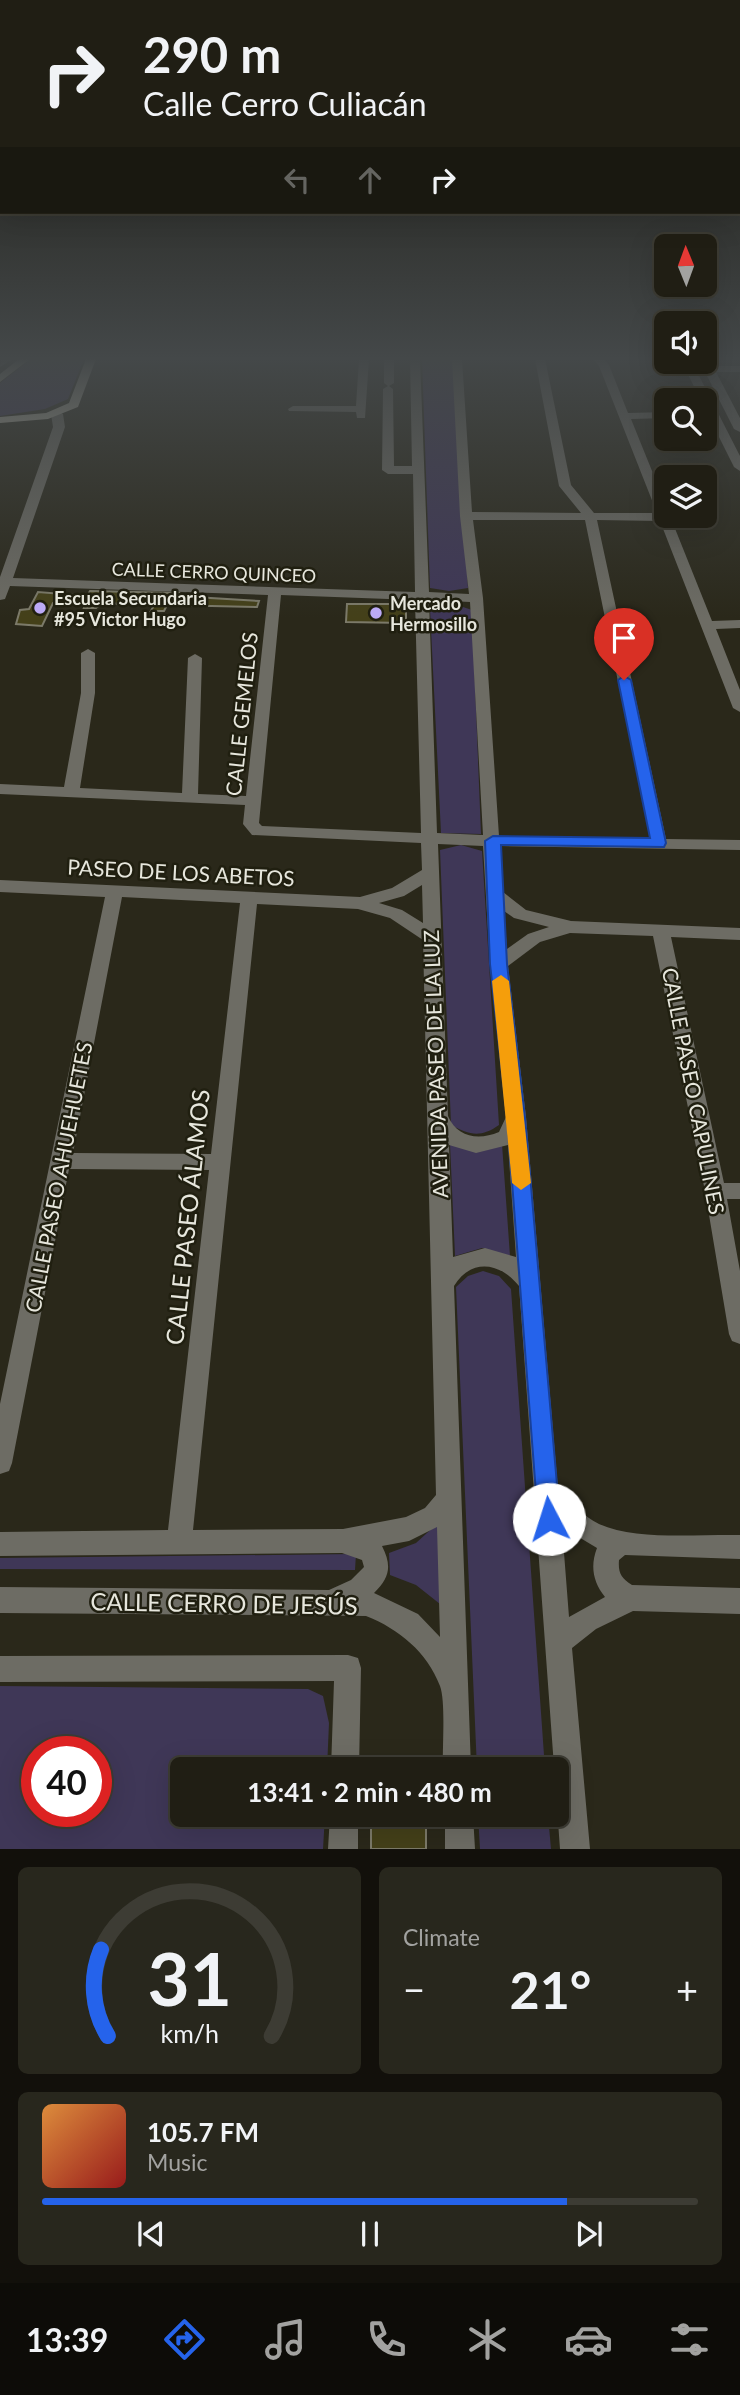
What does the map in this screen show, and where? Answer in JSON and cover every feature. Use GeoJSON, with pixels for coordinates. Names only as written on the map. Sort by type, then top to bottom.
{"type":"FeatureCollection","features":[{"type":"Feature","properties":{"kind":"street"},"geometry":{"type":"LineString","coordinates":[[0,596],[54,445]]}},
{"type":"Feature","properties":{"kind":"street"},"geometry":{"type":"LineString","coordinates":[[392,445],[388,470],[418,470]]}},
{"type":"Feature","properties":{"kind":"street","name":"AVENIDA PASEO DE LA LUZ"},"geometry":{"type":"LineString","coordinates":[[413,445],[418,470],[456,1757]]}},
{"type":"Feature","properties":{"kind":"street"},"geometry":{"type":"LineString","coordinates":[[462,445],[493,841],[493,893],[516,1117],[575,1849]]}},
{"type":"Feature","properties":{"kind":"street"},"geometry":{"type":"LineString","coordinates":[[557,445],[565,486],[590,516],[659,843]]}},
{"type":"Feature","properties":{"kind":"street"},"geometry":{"type":"LineString","coordinates":[[635,445],[654,494]]}},
{"type":"Feature","properties":{"kind":"street"},"geometry":{"type":"LineString","coordinates":[[727,445],[740,467]]}},
{"type":"Feature","properties":{"kind":"street"},"geometry":{"type":"LineString","coordinates":[[466,516],[654,517]]}},
{"type":"Feature","properties":{"kind":"street"},"geometry":{"type":"LineString","coordinates":[[668,528],[740,708]]}},
{"type":"Feature","properties":{"kind":"street","name":"CALLE CERRO QUINCEO"},"geometry":{"type":"LineString","coordinates":[[5,582],[476,598]]}},
{"type":"Feature","properties":{"kind":"street","name":"CALLE GEMELOS"},"geometry":{"type":"LineString","coordinates":[[275,592],[251,824],[258,831],[265,833],[428,839]]}},
{"type":"Feature","properties":{"kind":"street"},"geometry":{"type":"LineString","coordinates":[[708,625],[740,624]]}},
{"type":"Feature","properties":{"kind":"street"},"geometry":{"type":"LineString","coordinates":[[71,792],[88,693],[88,653]]}},
{"type":"Feature","properties":{"kind":"street"},"geometry":{"type":"LineString","coordinates":[[190,798],[195,658]]}},
{"type":"Feature","properties":{"kind":"street"},"geometry":{"type":"LineString","coordinates":[[0,789],[253,801]]}},
{"type":"Feature","properties":{"kind":"street"},"geometry":{"type":"LineString","coordinates":[[428,839],[740,845]]}},
{"type":"Feature","properties":{"kind":"street","name":"PASEO DE LOS ABETOS"},"geometry":{"type":"LineString","coordinates":[[359,903],[398,892],[430,872]]}},
{"type":"Feature","properties":{"kind":"street","name":"PASEO DE LOS ABETOS"},"geometry":{"type":"LineString","coordinates":[[0,886],[359,903],[396,914],[430,936]]}},
{"type":"Feature","properties":{"kind":"street","name":"CALLE PASEO AHUEHUETES"},"geometry":{"type":"LineString","coordinates":[[0,1463],[115,891]]}},
{"type":"Feature","properties":{"kind":"street"},"geometry":{"type":"LineString","coordinates":[[493,893],[520,914],[571,927],[740,934]]}},
{"type":"Feature","properties":{"kind":"street","name":"CALLE PASEO ÁLAMOS"},"geometry":{"type":"LineString","coordinates":[[179,1542],[249,897]]}},
{"type":"Feature","properties":{"kind":"street"},"geometry":{"type":"LineString","coordinates":[[499,964],[534,938],[571,927]]}},
{"type":"Feature","properties":{"kind":"street","name":"CALLE PASEO CAPULINES"},"geometry":{"type":"LineString","coordinates":[[662,931],[715,1191],[740,1334]]}},
{"type":"Feature","properties":{"kind":"street"},"geometry":{"type":"LineString","coordinates":[[438,1117],[452,1137],[480,1145],[506,1137],[516,1117]]}},
{"type":"Feature","properties":{"kind":"street"},"geometry":{"type":"LineString","coordinates":[[61,1161],[219,1163]]}},
{"type":"Feature","properties":{"kind":"street"},"geometry":{"type":"LineString","coordinates":[[715,1191],[740,1191]]}},
{"type":"Feature","properties":{"kind":"street"},"geometry":{"type":"LineString","coordinates":[[443,1284],[453,1267],[483,1256],[506,1261],[523,1274],[528,1283]]}},
{"type":"Feature","properties":{"kind":"street"},"geometry":{"type":"LineString","coordinates":[[547,1494],[570,1520],[596,1535],[622,1542],[740,1547]]}},
{"type":"Feature","properties":{"kind":"street"},"geometry":{"type":"LineString","coordinates":[[0,1544],[343,1541],[409,1529],[434,1516],[450,1498]]}},
{"type":"Feature","properties":{"kind":"street"},"geometry":{"type":"LineString","coordinates":[[333,1602],[360,1589],[376,1573],[377,1563],[371,1551],[343,1541]]}},
{"type":"Feature","properties":{"kind":"street"},"geometry":{"type":"LineString","coordinates":[[622,1542],[608,1553],[604,1572],[614,1589],[631,1598],[740,1601]]}},
{"type":"Feature","properties":{"kind":"street"},"geometry":{"type":"LineString","coordinates":[[559,1642],[587,1620],[631,1598]]}},
{"type":"Feature","properties":{"kind":"street","name":"CALLE CERRO DE JESÚS"},"geometry":{"type":"LineString","coordinates":[[0,1600],[366,1604],[401,1615],[427,1639],[453,1683]]}},
{"type":"Feature","properties":{"kind":"street"},"geometry":{"type":"LineString","coordinates":[[0,1669],[348,1668],[345,1757]]}},
{"type":"Feature","properties":{"kind":"street"},"geometry":{"type":"LineString","coordinates":[[343,1849],[344,1827]]}},
{"type":"Feature","properties":{"kind":"street"},"geometry":{"type":"LineString","coordinates":[[459,1827],[460,1849]]}},
{"type":"Feature","properties":{"kind":"shaded area"},"geometry":{"type":"Polygon","coordinates":[[[425,445],[459,445],[468,588],[449,591],[430,588],[425,445]]]}},
{"type":"Feature","properties":{"kind":"shaded area"},"geometry":{"type":"Polygon","coordinates":[[[451,603],[472,610],[481,834],[441,833],[430,609],[451,603]]]}},
{"type":"Feature","properties":{"kind":"shaded area"},"geometry":{"type":"Polygon","coordinates":[[[461,845],[482,851],[499,1125],[475,1134],[451,1125],[440,850],[461,845]]]}},
{"type":"Feature","properties":{"kind":"shaded area"},"geometry":{"type":"Polygon","coordinates":[[[450,1144],[502,1144],[510,1256],[482,1248],[455,1256],[450,1144]]]}},
{"type":"Feature","properties":{"kind":"shaded area"},"geometry":{"type":"Polygon","coordinates":[[[483,1271],[499,1276],[511,1289],[544,1757],[476,1757],[456,1287],[468,1276],[483,1271]]]}},
{"type":"Feature","properties":{"kind":"shaded area"},"geometry":{"type":"Polygon","coordinates":[[[438,1523],[440,1604],[416,1585],[390,1575],[389,1553],[416,1543],[438,1523]]]}},
{"type":"Feature","properties":{"kind":"shaded area"},"geometry":{"type":"Polygon","coordinates":[[[356,1554],[355,1570],[0,1569],[0,1558],[356,1554]]]}},
{"type":"Feature","properties":{"kind":"shaded area"},"geometry":{"type":"Polygon","coordinates":[[[0,1686],[308,1689],[323,1696],[329,1723],[328,1757],[170,1757],[170,1827],[324,1827],[323,1849],[0,1849],[0,1686]]]}},
{"type":"Feature","properties":{"kind":"shaded area"},"geometry":{"type":"Polygon","coordinates":[[[479,1827],[549,1827],[551,1849],[480,1849],[479,1827]]]}},
{"type":"Feature","properties":{"kind":"building","name":"Escuela Secundaria #95 Victor Hugo"},"geometry":{"type":"Polygon","coordinates":[[[90,591],[179,593],[178,596],[259,601],[257,607],[167,605],[164,611],[151,611],[154,605],[102,603],[96,608],[84,608],[86,604],[53,603],[42,626],[16,624],[20,610],[29,609],[38,592],[87,596],[90,591]]]}},
{"type":"Feature","properties":{"kind":"building","name":"Mercado Hermosillo"},"geometry":{"type":"Polygon","coordinates":[[[347,604],[406,604],[406,623],[346,622],[347,604]]]}},
{"type":"Feature","properties":{"kind":"building"},"geometry":{"type":"Polygon","coordinates":[[[371,1827],[426,1827],[426,1849],[371,1849],[371,1827]]]}},
{"type":"Feature","properties":{"kind":"slow traffic"},"geometry":{"type":"LineString","coordinates":[[501,981],[521,1183]]}},
{"type":"Feature","properties":{"kind":"place","name":"Escuela Secundaria #95 Victor Hugo"},"geometry":{"type":"Point","coordinates":[40,608]}},
{"type":"Feature","properties":{"kind":"place","name":"Mercado Hermosillo"},"geometry":{"type":"Point","coordinates":[376,613]}},
{"type":"Feature","properties":{"kind":"route"},"geometry":{"type":"LineString","coordinates":[[549,1519],[516,1117],[493,893],[493,841],[659,843],[624,680]]}}]}
